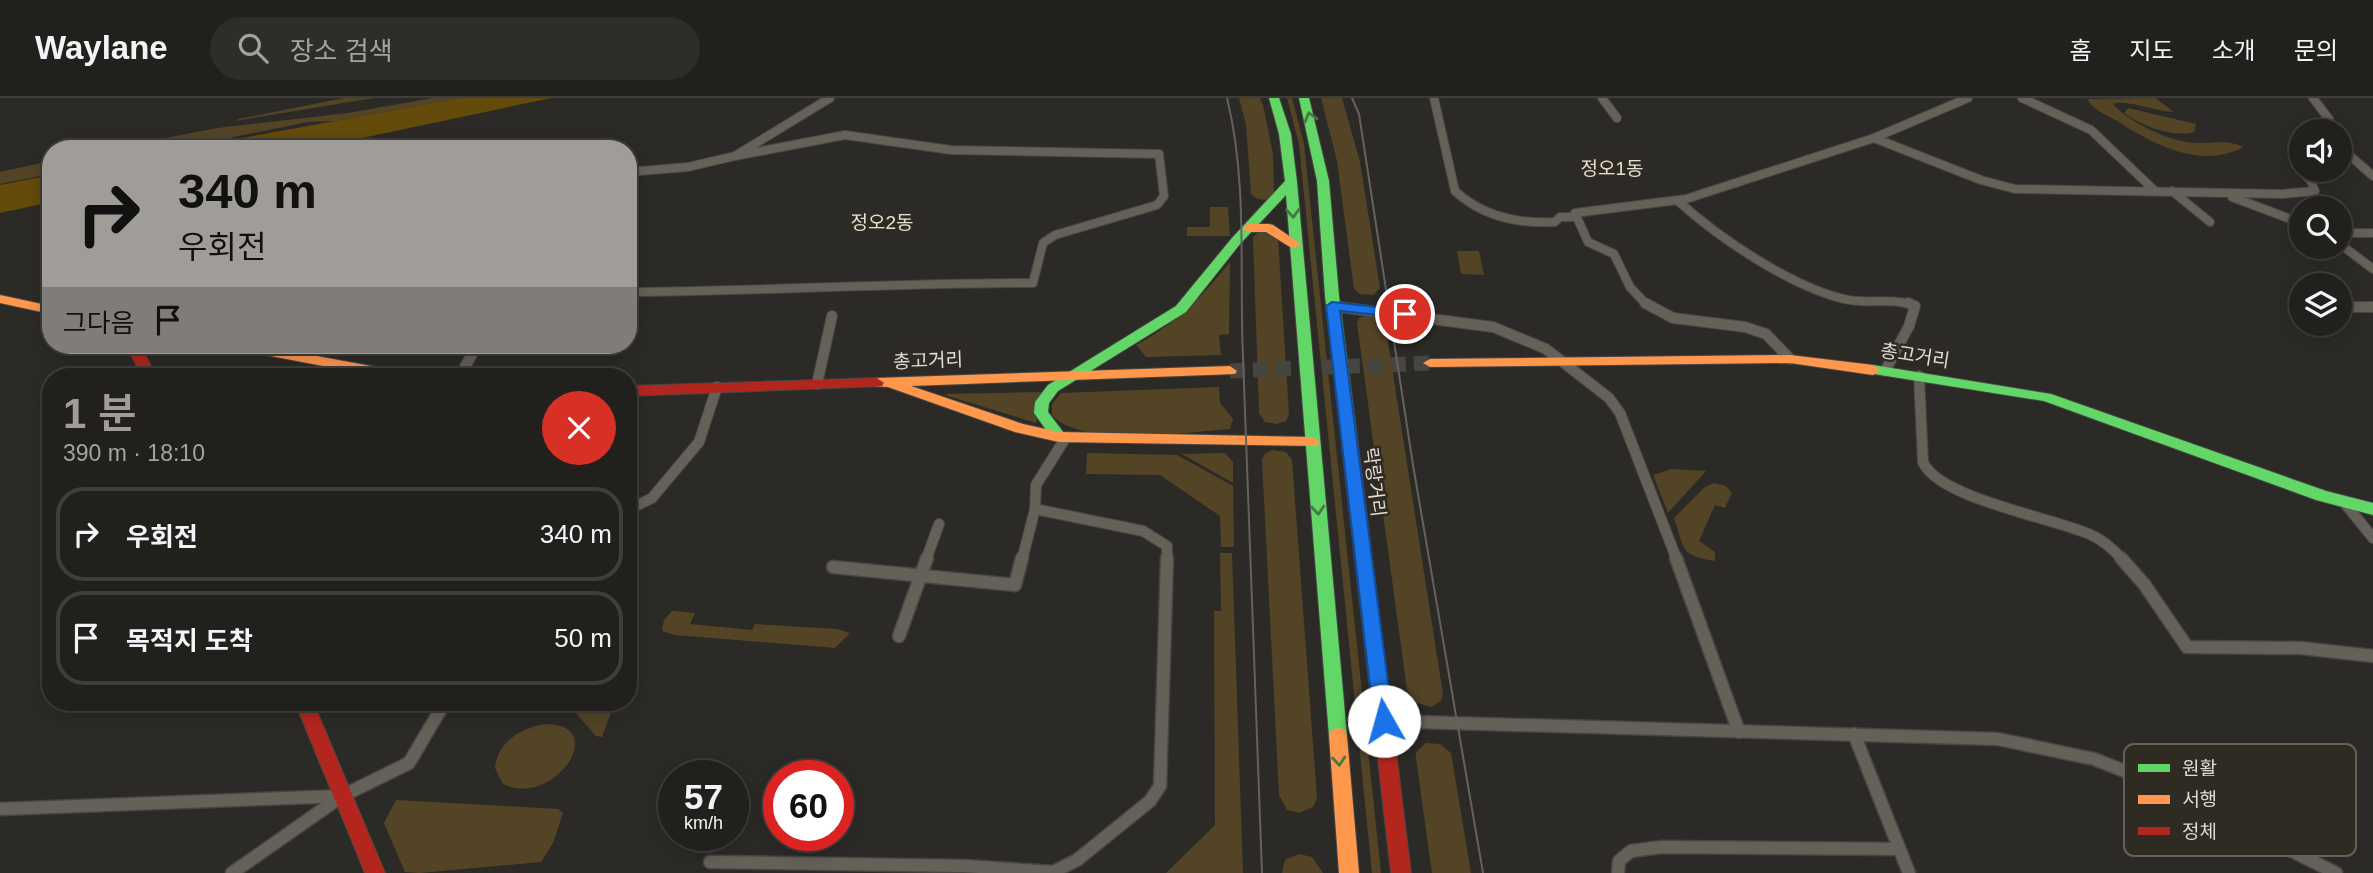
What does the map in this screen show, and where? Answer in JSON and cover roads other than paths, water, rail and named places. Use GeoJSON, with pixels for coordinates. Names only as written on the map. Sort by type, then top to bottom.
{"type":"FeatureCollection","features":[{"type":"Feature","properties":{"kind":"main road"},"geometry":{"type":"LineString","coordinates":[[1275,98],[1285,134],[1291,182],[1349,873]]}},
{"type":"Feature","properties":{"kind":"main road","name":"락랑거리"},"geometry":{"type":"LineString","coordinates":[[1304,98],[1313,124],[1320,177],[1332,306],[1401,873]]}},
{"type":"Feature","properties":{"kind":"main road"},"geometry":{"type":"LineString","coordinates":[[1063,437],[1043,417],[1042,402],[1054,388],[1181,309],[1248,228],[1291,182]]}},
{"type":"Feature","properties":{"kind":"main road"},"geometry":{"type":"LineString","coordinates":[[1248,228],[1269,228],[1295,244]]}},
{"type":"Feature","properties":{"kind":"main road"},"geometry":{"type":"LineString","coordinates":[[0,299],[42,308]]}},
{"type":"Feature","properties":{"kind":"main road"},"geometry":{"type":"LineString","coordinates":[[296,354],[361,368]]}},
{"type":"Feature","properties":{"kind":"main road","name":"총고거리"},"geometry":{"type":"LineString","coordinates":[[1430,363],[1790,359],[1919,376],[2058,400],[2343,501],[2373,509]]}},
{"type":"Feature","properties":{"kind":"main road","name":"총고거리"},"geometry":{"type":"LineString","coordinates":[[637,391],[1230,371]]}},
{"type":"Feature","properties":{"kind":"main road"},"geometry":{"type":"LineString","coordinates":[[885,383],[1020,428],[1063,437],[1140,441],[1312,442]]}},
{"type":"Feature","properties":{"kind":"main road"},"geometry":{"type":"LineString","coordinates":[[308,711],[375,873]]}},
{"type":"Feature","properties":{"kind":"street"},"geometry":{"type":"LineString","coordinates":[[735,156],[830,98]]}},
{"type":"Feature","properties":{"kind":"street"},"geometry":{"type":"LineString","coordinates":[[1434,98],[1455,191],[1465,201],[1511,220],[1548,223],[1555,222],[1560,217],[1576,217]]}},
{"type":"Feature","properties":{"kind":"street"},"geometry":{"type":"LineString","coordinates":[[1602,98],[1617,118]]}},
{"type":"Feature","properties":{"kind":"street"},"geometry":{"type":"LineString","coordinates":[[1790,359],[1766,334],[1745,327],[1673,318],[1645,304],[1630,288],[1614,254],[1588,242],[1575,213],[1586,209],[1678,201],[1874,138],[1968,98]]}},
{"type":"Feature","properties":{"kind":"street"},"geometry":{"type":"LineString","coordinates":[[2022,98],[2091,130],[2154,190]]}},
{"type":"Feature","properties":{"kind":"street"},"geometry":{"type":"LineString","coordinates":[[2313,98],[2329,119]]}},
{"type":"Feature","properties":{"kind":"street"},"geometry":{"type":"LineString","coordinates":[[637,171],[680,169],[845,135],[951,150],[1159,154],[1164,196],[1157,205],[1055,235],[1043,243],[1033,283],[885,283],[765,291],[637,292]]}},
{"type":"Feature","properties":{"kind":"street"},"geometry":{"type":"LineString","coordinates":[[1874,138],[2007,187],[2282,194],[2315,191],[2311,182]]}},
{"type":"Feature","properties":{"kind":"street"},"geometry":{"type":"LineString","coordinates":[[2352,158],[2373,176]]}},
{"type":"Feature","properties":{"kind":"street"},"geometry":{"type":"LineString","coordinates":[[2172,190],[2210,222]]}},
{"type":"Feature","properties":{"kind":"street"},"geometry":{"type":"LineString","coordinates":[[2216,192],[2289,219]]}},
{"type":"Feature","properties":{"kind":"street"},"geometry":{"type":"LineString","coordinates":[[1678,201],[1718,238],[1742,253],[1821,290],[1844,299],[1899,299],[1915,306],[1909,326],[1885,371]]}},
{"type":"Feature","properties":{"kind":"street"},"geometry":{"type":"LineString","coordinates":[[2352,233],[2373,233]]}},
{"type":"Feature","properties":{"kind":"street"},"geometry":{"type":"LineString","coordinates":[[2352,253],[2372,268]]}},
{"type":"Feature","properties":{"kind":"street"},"geometry":{"type":"LineString","coordinates":[[1332,306],[1493,327],[1535,343],[1592,382],[1620,413],[1739,732]]}},
{"type":"Feature","properties":{"kind":"street"},"geometry":{"type":"LineString","coordinates":[[2352,307],[2373,307]]}},
{"type":"Feature","properties":{"kind":"street"},"geometry":{"type":"LineString","coordinates":[[817,384],[832,316]]}},
{"type":"Feature","properties":{"kind":"street"},"geometry":{"type":"LineString","coordinates":[[1919,376],[1923,462],[1927,469],[1963,494],[2090,534],[2105,542],[2132,570],[2186,647],[2301,648],[2373,656]]}},
{"type":"Feature","properties":{"kind":"street"},"geometry":{"type":"LineString","coordinates":[[637,506],[652,498],[681,460],[699,442],[717,387]]}},
{"type":"Feature","properties":{"kind":"street"},"geometry":{"type":"LineString","coordinates":[[833,567],[1015,585],[1035,509],[1032,492],[1041,473],[1063,449],[1063,437]]}},
{"type":"Feature","properties":{"kind":"street"},"geometry":{"type":"LineString","coordinates":[[2343,501],[2373,538]]}},
{"type":"Feature","properties":{"kind":"street"},"geometry":{"type":"LineString","coordinates":[[710,862],[1053,872],[1077,860],[1150,801],[1160,786],[1167,546],[1143,531],[1035,509]]}},
{"type":"Feature","properties":{"kind":"street"},"geometry":{"type":"LineString","coordinates":[[899,636],[939,524]]}},
{"type":"Feature","properties":{"kind":"street"},"geometry":{"type":"LineString","coordinates":[[232,873],[342,796],[409,763],[440,711]]}},
{"type":"Feature","properties":{"kind":"street"},"geometry":{"type":"LineString","coordinates":[[1384,721],[1998,739],[2094,759],[2124,771]]}},
{"type":"Feature","properties":{"kind":"street"},"geometry":{"type":"LineString","coordinates":[[1854,734],[1909,873]]}},
{"type":"Feature","properties":{"kind":"street"},"geometry":{"type":"LineString","coordinates":[[0,809],[342,796]]}},
{"type":"Feature","properties":{"kind":"street"},"geometry":{"type":"LineString","coordinates":[[1618,873],[1619,861],[1631,851],[1662,847],[1898,849]]}},
{"type":"Feature","properties":{"kind":"street"},"geometry":{"type":"LineString","coordinates":[[2302,856],[2336,873]]}},
{"type":"Feature","properties":{"kind":"tunnel"},"geometry":{"type":"LineString","coordinates":[[1230,371],[1430,363]]}},
{"type":"Feature","properties":{"kind":"tram line"},"geometry":{"type":"LineString","coordinates":[[1227,98],[1234,130],[1240,195],[1243,357],[1262,873]]}},
{"type":"Feature","properties":{"kind":"tram line"},"geometry":{"type":"LineString","coordinates":[[1352,98],[1359,114],[1413,465],[1483,873]]}},
{"type":"Feature","properties":{"kind":"district","name":"정오1동"},"geometry":{"type":"Point","coordinates":[1612,168]}},
{"type":"Feature","properties":{"kind":"district","name":"정오2동"},"geometry":{"type":"Point","coordinates":[882,222]}}]}
